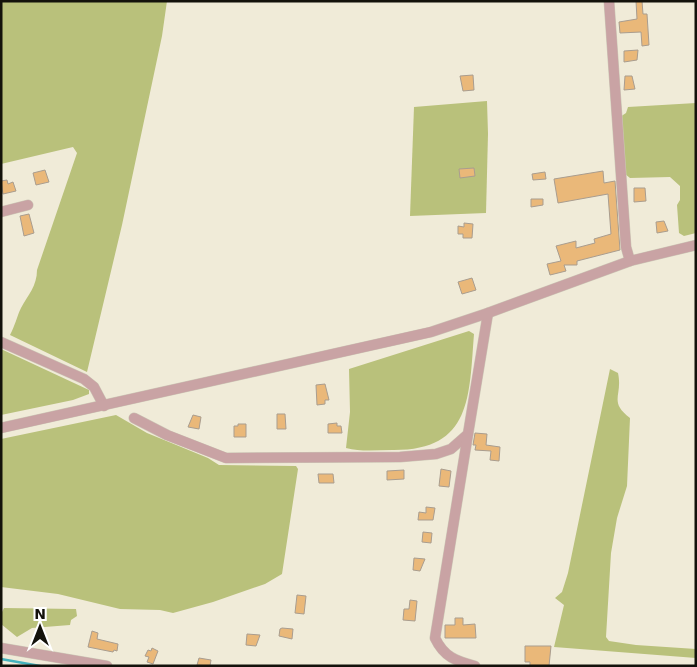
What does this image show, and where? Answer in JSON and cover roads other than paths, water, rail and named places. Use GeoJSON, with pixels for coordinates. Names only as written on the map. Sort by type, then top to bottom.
{"type":"FeatureCollection","features":[{"type":"Feature","properties":{"kind":"street"},"geometry":{"type":"LineString","coordinates":[[609,1],[626,247],[630,261]]}},
{"type":"Feature","properties":{"kind":"street"},"geometry":{"type":"LineString","coordinates":[[1,212],[28,205]]}},
{"type":"Feature","properties":{"kind":"street"},"geometry":{"type":"LineString","coordinates":[[1,428],[430,332],[630,261],[696,245]]}},
{"type":"Feature","properties":{"kind":"street"},"geometry":{"type":"LineString","coordinates":[[475,666],[447,656],[440,649],[435,638],[488,313]]}},
{"type":"Feature","properties":{"kind":"street"},"geometry":{"type":"LineString","coordinates":[[1,342],[84,379],[94,387],[104,406]]}},
{"type":"Feature","properties":{"kind":"street"},"geometry":{"type":"LineString","coordinates":[[134,418],[167,435],[226,458],[436,454],[451,449],[468,434]]}},
{"type":"Feature","properties":{"kind":"street"},"geometry":{"type":"LineString","coordinates":[[1,648],[108,666]]}},
{"type":"Feature","properties":{"kind":"waterway"},"geometry":{"type":"LineString","coordinates":[[1,659],[40,666]]}}]}
